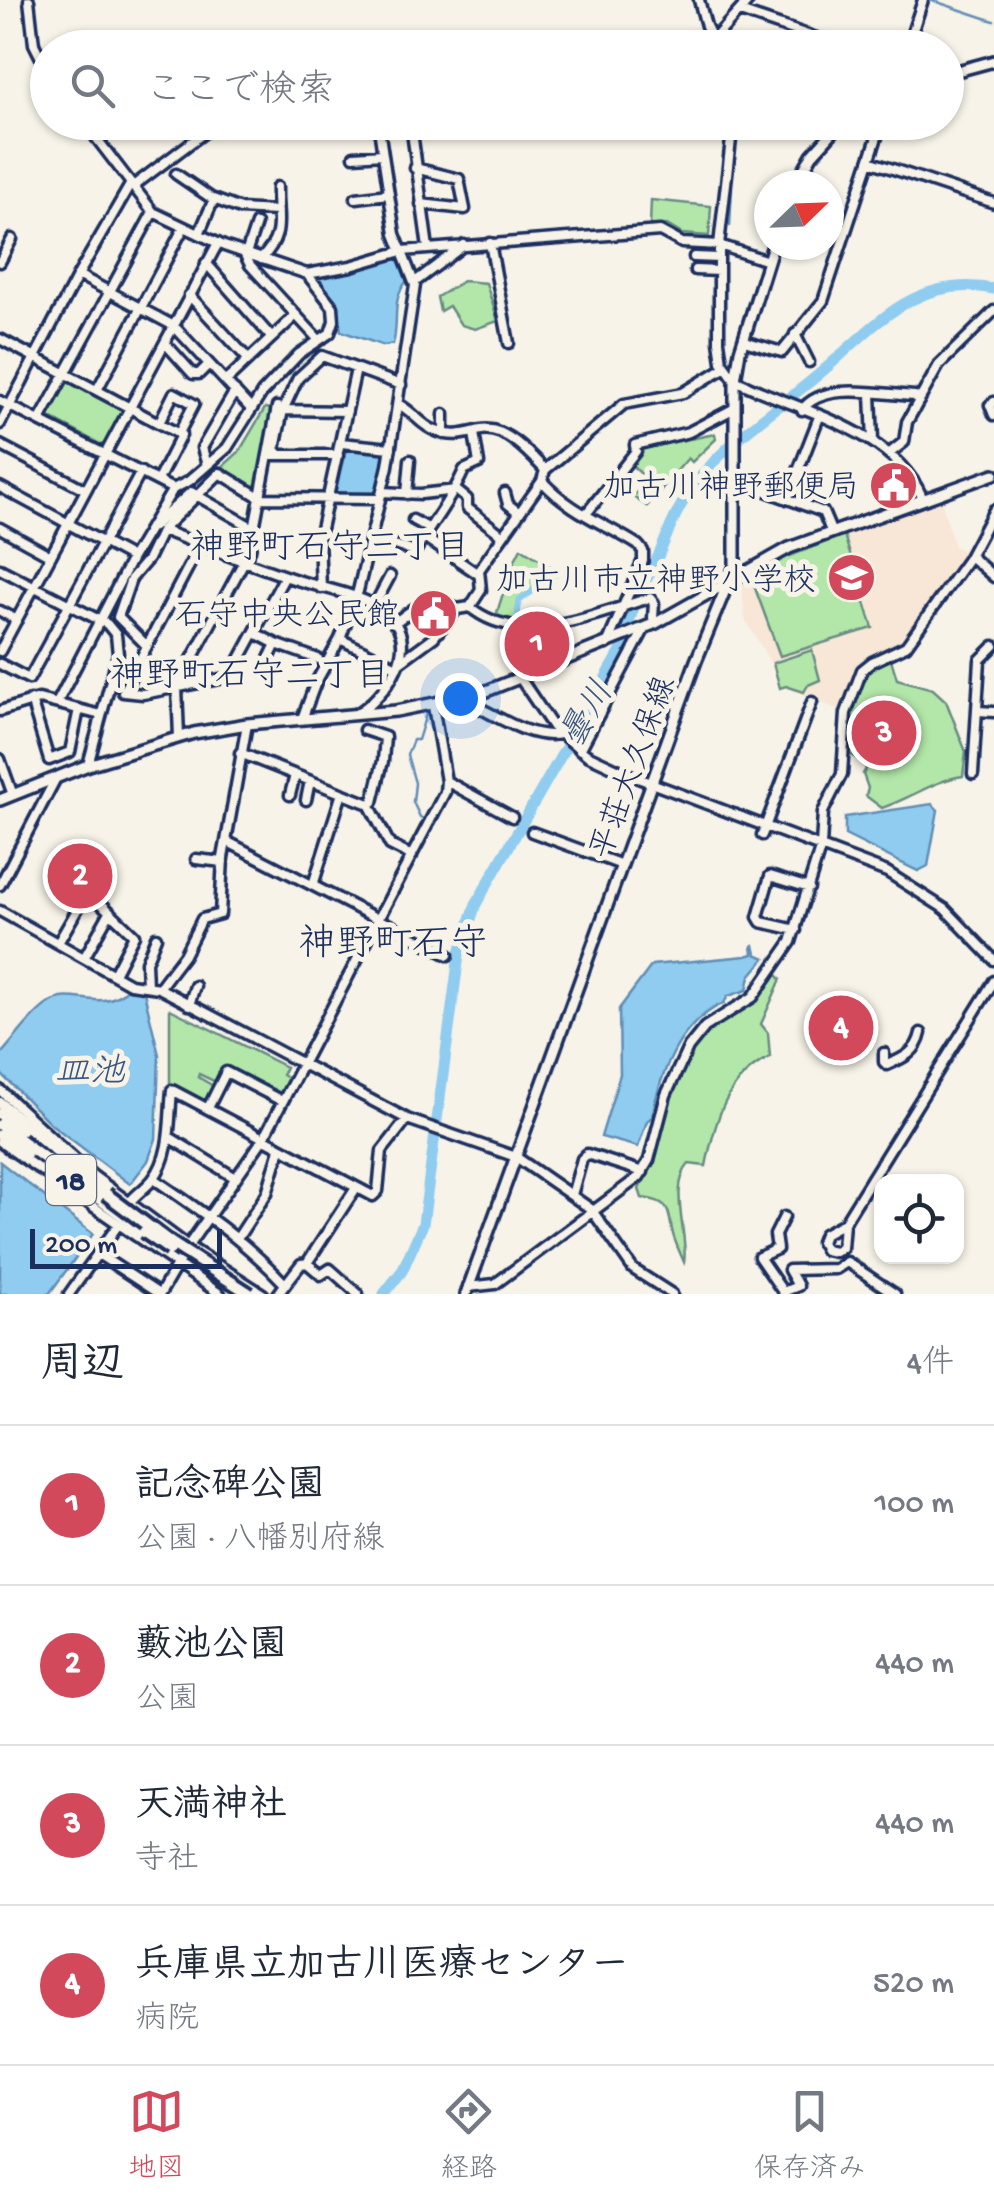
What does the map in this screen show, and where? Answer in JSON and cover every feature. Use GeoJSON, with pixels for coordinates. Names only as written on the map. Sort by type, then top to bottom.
{"type":"FeatureCollection","features":[{"type":"Feature","properties":{"kind":"highway","name":"18"},"geometry":{"type":"LineString","coordinates":[[0,1103],[106,1194]]}},
{"type":"Feature","properties":{"kind":"highway","name":"18"},"geometry":{"type":"LineString","coordinates":[[0,1114],[171,1243],[250,1294]]}},
{"type":"Feature","properties":{"kind":"highway","name":"18"},"geometry":{"type":"LineString","coordinates":[[0,1125],[144,1232]]}},
{"type":"Feature","properties":{"kind":"highway","name":"18"},"geometry":{"type":"LineString","coordinates":[[0,1138],[238,1294]]}},
{"type":"Feature","properties":{"kind":"main road"},"geometry":{"type":"LineString","coordinates":[[964,69],[994,61]]}},
{"type":"Feature","properties":{"kind":"main road"},"geometry":{"type":"LineString","coordinates":[[803,170],[826,140]]}},
{"type":"Feature","properties":{"kind":"main road","name":"平荘大久保線"},"geometry":{"type":"LineString","coordinates":[[467,1290],[696,662],[733,577],[737,542],[735,380],[768,261]]}},
{"type":"Feature","properties":{"kind":"main road"},"geometry":{"type":"LineString","coordinates":[[0,800],[88,765],[179,737],[247,724],[432,706],[470,697],[656,623],[775,554],[994,474]]}},
{"type":"Feature","properties":{"kind":"street"},"geometry":{"type":"LineString","coordinates":[[29,0],[32,30]]}},
{"type":"Feature","properties":{"kind":"street"},"geometry":{"type":"LineString","coordinates":[[699,0],[710,30]]}},
{"type":"Feature","properties":{"kind":"street"},"geometry":{"type":"LineString","coordinates":[[726,30],[749,0]]}},
{"type":"Feature","properties":{"kind":"street"},"geometry":{"type":"LineString","coordinates":[[913,30],[923,0]]}},
{"type":"Feature","properties":{"kind":"street"},"geometry":{"type":"LineString","coordinates":[[740,12],[793,30]]}},
{"type":"Feature","properties":{"kind":"street"},"geometry":{"type":"LineString","coordinates":[[97,140],[153,212],[245,254],[307,274],[402,251],[660,230],[682,243],[719,245],[768,261]]}},
{"type":"Feature","properties":{"kind":"street"},"geometry":{"type":"LineString","coordinates":[[0,424],[78,275],[131,186],[193,140]]}},
{"type":"Feature","properties":{"kind":"street"},"geometry":{"type":"LineString","coordinates":[[302,719],[316,682],[340,639],[371,537],[398,404],[415,282],[395,234],[380,140]]}},
{"type":"Feature","properties":{"kind":"street"},"geometry":{"type":"LineString","coordinates":[[416,140],[415,168],[428,248]]}},
{"type":"Feature","properties":{"kind":"street"},"geometry":{"type":"LineString","coordinates":[[731,140],[719,245],[719,340],[724,368],[735,380],[873,441],[890,453],[922,498]]}},
{"type":"Feature","properties":{"kind":"street"},"geometry":{"type":"LineString","coordinates":[[744,341],[779,352],[784,350],[822,301],[876,140]]}},
{"type":"Feature","properties":{"kind":"street"},"geometry":{"type":"LineString","coordinates":[[354,156],[382,154]]}},
{"type":"Feature","properties":{"kind":"street"},"geometry":{"type":"LineString","coordinates":[[868,161],[994,203]]}},
{"type":"Feature","properties":{"kind":"street"},"geometry":{"type":"LineString","coordinates":[[415,168],[459,178],[465,209],[422,204]]}},
{"type":"Feature","properties":{"kind":"street"},"geometry":{"type":"LineString","coordinates":[[176,174],[214,200],[240,209],[276,211]]}},
{"type":"Feature","properties":{"kind":"street"},"geometry":{"type":"LineString","coordinates":[[261,259],[274,246],[280,226],[277,186]]}},
{"type":"Feature","properties":{"kind":"street"},"geometry":{"type":"LineString","coordinates":[[356,198],[388,194]]}},
{"type":"Feature","properties":{"kind":"street"},"geometry":{"type":"LineString","coordinates":[[198,234],[214,200]]}},
{"type":"Feature","properties":{"kind":"street"},"geometry":{"type":"LineString","coordinates":[[40,420],[153,212]]}},
{"type":"Feature","properties":{"kind":"street"},"geometry":{"type":"LineString","coordinates":[[256,224],[245,254],[250,264],[318,339]]}},
{"type":"Feature","properties":{"kind":"street"},"geometry":{"type":"LineString","coordinates":[[97,390],[184,227]]}},
{"type":"Feature","properties":{"kind":"street"},"geometry":{"type":"LineString","coordinates":[[0,262],[12,239]]}},
{"type":"Feature","properties":{"kind":"street"},"geometry":{"type":"LineString","coordinates":[[0,650],[218,243]]}},
{"type":"Feature","properties":{"kind":"street"},"geometry":{"type":"LineString","coordinates":[[490,243],[509,343]]}},
{"type":"Feature","properties":{"kind":"street"},"geometry":{"type":"LineString","coordinates":[[415,282],[464,246]]}},
{"type":"Feature","properties":{"kind":"street"},"geometry":{"type":"LineString","coordinates":[[694,257],[719,258]]}},
{"type":"Feature","properties":{"kind":"street"},"geometry":{"type":"LineString","coordinates":[[206,263],[271,337]]}},
{"type":"Feature","properties":{"kind":"street"},"geometry":{"type":"LineString","coordinates":[[695,270],[720,271]]}},
{"type":"Feature","properties":{"kind":"street"},"geometry":{"type":"LineString","coordinates":[[57,703],[172,489],[189,481],[227,448],[277,376],[333,328],[333,308],[307,274]]}},
{"type":"Feature","properties":{"kind":"street"},"geometry":{"type":"LineString","coordinates":[[78,275],[174,326],[252,409]]}},
{"type":"Feature","properties":{"kind":"street"},"geometry":{"type":"LineString","coordinates":[[188,295],[248,359]]}},
{"type":"Feature","properties":{"kind":"street"},"geometry":{"type":"LineString","coordinates":[[890,453],[904,442],[908,422],[940,366],[994,311]]}},
{"type":"Feature","properties":{"kind":"street"},"geometry":{"type":"LineString","coordinates":[[226,381],[296,315]]}},
{"type":"Feature","properties":{"kind":"street"},"geometry":{"type":"LineString","coordinates":[[795,334],[809,362]]}},
{"type":"Feature","properties":{"kind":"street"},"geometry":{"type":"LineString","coordinates":[[0,339],[182,435],[158,480]]}},
{"type":"Feature","properties":{"kind":"street"},"geometry":{"type":"LineString","coordinates":[[164,343],[194,374],[209,364]]}},
{"type":"Feature","properties":{"kind":"street"},"geometry":{"type":"LineString","coordinates":[[179,737],[177,687],[244,560],[255,529],[280,408],[298,378],[322,356],[400,385]]}},
{"type":"Feature","properties":{"kind":"street"},"geometry":{"type":"LineString","coordinates":[[478,574],[542,481],[545,470],[624,404],[683,393],[724,368]]}},
{"type":"Feature","properties":{"kind":"street"},"geometry":{"type":"LineString","coordinates":[[321,588],[319,538],[356,369]]}},
{"type":"Feature","properties":{"kind":"street"},"geometry":{"type":"LineString","coordinates":[[207,464],[202,448],[235,391]]}},
{"type":"Feature","properties":{"kind":"street"},"geometry":{"type":"LineString","coordinates":[[799,409],[814,398],[864,391],[915,396],[920,400]]}},
{"type":"Feature","properties":{"kind":"street"},"geometry":{"type":"LineString","coordinates":[[159,423],[174,393],[194,404],[179,433]]}},
{"type":"Feature","properties":{"kind":"street"},"geometry":{"type":"LineString","coordinates":[[871,394],[873,441]]}},
{"type":"Feature","properties":{"kind":"street"},"geometry":{"type":"LineString","coordinates":[[0,401],[172,489]]}},
{"type":"Feature","properties":{"kind":"street"},"geometry":{"type":"LineString","coordinates":[[994,402],[990,405],[994,415]]}},
{"type":"Feature","properties":{"kind":"street"},"geometry":{"type":"LineString","coordinates":[[398,404],[428,428],[444,434],[501,431],[545,470]]}},
{"type":"Feature","properties":{"kind":"street"},"geometry":{"type":"LineString","coordinates":[[280,408],[346,412]]}},
{"type":"Feature","properties":{"kind":"street"},"geometry":{"type":"LineString","coordinates":[[280,408],[275,449],[280,454]]}},
{"type":"Feature","properties":{"kind":"street"},"geometry":{"type":"LineString","coordinates":[[586,514],[636,451],[635,445],[689,432],[735,409]]}},
{"type":"Feature","properties":{"kind":"street"},"geometry":{"type":"LineString","coordinates":[[444,414],[444,434]]}},
{"type":"Feature","properties":{"kind":"street"},"geometry":{"type":"LineString","coordinates":[[787,499],[818,417]]}},
{"type":"Feature","properties":{"kind":"street"},"geometry":{"type":"LineString","coordinates":[[371,537],[415,552],[456,490],[464,470],[479,464],[474,433]]}},
{"type":"Feature","properties":{"kind":"street"},"geometry":{"type":"LineString","coordinates":[[341,443],[390,448]]}},
{"type":"Feature","properties":{"kind":"street"},"geometry":{"type":"LineString","coordinates":[[0,446],[86,490]]}},
{"type":"Feature","properties":{"kind":"street"},"geometry":{"type":"LineString","coordinates":[[268,455],[338,455]]}},
{"type":"Feature","properties":{"kind":"street"},"geometry":{"type":"LineString","coordinates":[[407,494],[410,460]]}},
{"type":"Feature","properties":{"kind":"street"},"geometry":{"type":"LineString","coordinates":[[0,664],[29,679],[141,472]]}},
{"type":"Feature","properties":{"kind":"street"},"geometry":{"type":"LineString","coordinates":[[146,644],[118,617],[132,579],[162,530],[220,472],[261,498],[456,490],[466,499],[468,508],[502,535]]}},
{"type":"Feature","properties":{"kind":"street"},"geometry":{"type":"LineString","coordinates":[[736,480],[823,512],[831,531]]}},
{"type":"Feature","properties":{"kind":"street"},"geometry":{"type":"LineString","coordinates":[[542,481],[560,499],[638,545],[643,552],[606,646]]}},
{"type":"Feature","properties":{"kind":"street"},"geometry":{"type":"LineString","coordinates":[[0,487],[132,558]]}},
{"type":"Feature","properties":{"kind":"street"},"geometry":{"type":"LineString","coordinates":[[147,532],[192,492],[255,529]]}},
{"type":"Feature","properties":{"kind":"street"},"geometry":{"type":"LineString","coordinates":[[506,493],[508,504],[518,512]]}},
{"type":"Feature","properties":{"kind":"street"},"geometry":{"type":"LineString","coordinates":[[467,1290],[495,1284],[594,1214],[643,1172],[666,1094],[688,1048],[705,1028],[753,997],[777,966],[796,930],[820,846],[823,812],[842,774],[846,714],[862,670],[906,646],[970,556],[994,510]]}},
{"type":"Feature","properties":{"kind":"street"},"geometry":{"type":"LineString","coordinates":[[413,520],[478,574],[481,590],[470,607]]}},
{"type":"Feature","properties":{"kind":"street"},"geometry":{"type":"LineString","coordinates":[[0,528],[51,556]]}},
{"type":"Feature","properties":{"kind":"street"},"geometry":{"type":"LineString","coordinates":[[162,530],[385,612],[394,623],[401,646],[398,665],[379,698],[356,714]]}},
{"type":"Feature","properties":{"kind":"street"},"geometry":{"type":"LineString","coordinates":[[200,544],[123,692],[143,694],[230,677],[284,576]]}},
{"type":"Feature","properties":{"kind":"street"},"geometry":{"type":"LineString","coordinates":[[970,556],[994,577]]}},
{"type":"Feature","properties":{"kind":"street"},"geometry":{"type":"LineString","coordinates":[[0,568],[112,629],[119,646],[88,765]]}},
{"type":"Feature","properties":{"kind":"street"},"geometry":{"type":"LineString","coordinates":[[374,606],[390,576]]}},
{"type":"Feature","properties":{"kind":"street"},"geometry":{"type":"LineString","coordinates":[[394,623],[432,601],[441,600],[457,609],[470,607],[494,621],[564,625],[653,600],[656,623]]}},
{"type":"Feature","properties":{"kind":"street"},"geometry":{"type":"LineString","coordinates":[[398,665],[434,637],[457,609]]}},
{"type":"Feature","properties":{"kind":"street"},"geometry":{"type":"LineString","coordinates":[[0,610],[17,620]]}},
{"type":"Feature","properties":{"kind":"street"},"geometry":{"type":"LineString","coordinates":[[580,750],[645,628]]}},
{"type":"Feature","properties":{"kind":"street"},"geometry":{"type":"LineString","coordinates":[[255,633],[318,659]]}},
{"type":"Feature","properties":{"kind":"street"},"geometry":{"type":"LineString","coordinates":[[340,639],[398,665]]}},
{"type":"Feature","properties":{"kind":"street"},"geometry":{"type":"LineString","coordinates":[[263,672],[276,644]]}},
{"type":"Feature","properties":{"kind":"street"},"geometry":{"type":"LineString","coordinates":[[973,774],[980,660],[994,646]]}},
{"type":"Feature","properties":{"kind":"street"},"geometry":{"type":"LineString","coordinates":[[520,678],[534,704],[580,750],[607,766],[763,831],[820,846],[887,872],[958,920],[994,960]]}},
{"type":"Feature","properties":{"kind":"street"},"geometry":{"type":"LineString","coordinates":[[470,697],[472,704],[518,727],[550,736],[560,734]]}},
{"type":"Feature","properties":{"kind":"street"},"geometry":{"type":"LineString","coordinates":[[0,710],[31,700],[101,715]]}},
{"type":"Feature","properties":{"kind":"street"},"geometry":{"type":"LineString","coordinates":[[31,700],[48,760],[70,752],[79,709]]}},
{"type":"Feature","properties":{"kind":"street"},"geometry":{"type":"LineString","coordinates":[[763,831],[812,702]]}},
{"type":"Feature","properties":{"kind":"street"},"geometry":{"type":"LineString","coordinates":[[98,1254],[160,1294],[188,1246],[263,1139],[445,792],[432,706]]}},
{"type":"Feature","properties":{"kind":"street"},"geometry":{"type":"LineString","coordinates":[[978,711],[994,712]]}},
{"type":"Feature","properties":{"kind":"street"},"geometry":{"type":"LineString","coordinates":[[159,988],[184,955],[202,919],[220,914],[223,862],[247,724]]}},
{"type":"Feature","properties":{"kind":"street"},"geometry":{"type":"LineString","coordinates":[[364,730],[385,737],[383,760],[370,804]]}},
{"type":"Feature","properties":{"kind":"street"},"geometry":{"type":"LineString","coordinates":[[240,754],[370,804],[390,845],[412,856]]}},
{"type":"Feature","properties":{"kind":"street"},"geometry":{"type":"LineString","coordinates":[[0,759],[13,795]]}},
{"type":"Feature","properties":{"kind":"street"},"geometry":{"type":"LineString","coordinates":[[290,795],[295,775]]}},
{"type":"Feature","properties":{"kind":"street"},"geometry":{"type":"LineString","coordinates":[[0,885],[57,776]]}},
{"type":"Feature","properties":{"kind":"street"},"geometry":{"type":"LineString","coordinates":[[306,800],[310,781]]}},
{"type":"Feature","properties":{"kind":"street"},"geometry":{"type":"LineString","coordinates":[[446,781],[512,817]]}},
{"type":"Feature","properties":{"kind":"street"},"geometry":{"type":"LineString","coordinates":[[312,885],[342,793]]}},
{"type":"Feature","properties":{"kind":"street"},"geometry":{"type":"LineString","coordinates":[[532,832],[622,865]]}},
{"type":"Feature","properties":{"kind":"street"},"geometry":{"type":"LineString","coordinates":[[226,841],[448,955]]}},
{"type":"Feature","properties":{"kind":"street"},"geometry":{"type":"LineString","coordinates":[[196,858],[223,862]]}},
{"type":"Feature","properties":{"kind":"street"},"geometry":{"type":"LineString","coordinates":[[796,930],[761,922],[758,917],[770,876],[809,888]]}},
{"type":"Feature","properties":{"kind":"street"},"geometry":{"type":"LineString","coordinates":[[58,943],[88,891],[134,935],[114,974]]}},
{"type":"Feature","properties":{"kind":"street"},"geometry":{"type":"LineString","coordinates":[[0,910],[130,984],[159,988],[407,1119],[516,1156],[594,1214],[633,1269],[672,1294]]}},
{"type":"Feature","properties":{"kind":"street"},"geometry":{"type":"LineString","coordinates":[[84,958],[110,912]]}},
{"type":"Feature","properties":{"kind":"street"},"geometry":{"type":"LineString","coordinates":[[147,986],[146,962],[156,937]]}},
{"type":"Feature","properties":{"kind":"street"},"geometry":{"type":"LineString","coordinates":[[844,1223],[994,981]]}},
{"type":"Feature","properties":{"kind":"street"},"geometry":{"type":"LineString","coordinates":[[189,1005],[195,986]]}},
{"type":"Feature","properties":{"kind":"street"},"geometry":{"type":"LineString","coordinates":[[884,1053],[887,1064],[906,1056],[917,1046],[921,1033]]}},
{"type":"Feature","properties":{"kind":"street"},"geometry":{"type":"LineString","coordinates":[[208,1108],[226,1072],[282,1101]]}},
{"type":"Feature","properties":{"kind":"street"},"geometry":{"type":"LineString","coordinates":[[0,1090],[56,1144],[129,1203],[263,1294]]}},
{"type":"Feature","properties":{"kind":"street"},"geometry":{"type":"LineString","coordinates":[[129,1203],[154,1179],[169,1137],[172,1090],[280,1149],[376,1195],[382,1152],[407,1119]]}},
{"type":"Feature","properties":{"kind":"street"},"geometry":{"type":"LineString","coordinates":[[169,1137],[234,1178]]}},
{"type":"Feature","properties":{"kind":"street"},"geometry":{"type":"LineString","coordinates":[[0,1138],[220,1294]]}},
{"type":"Feature","properties":{"kind":"street"},"geometry":{"type":"LineString","coordinates":[[237,1239],[267,1193],[280,1149]]}},
{"type":"Feature","properties":{"kind":"street"},"geometry":{"type":"LineString","coordinates":[[572,1195],[587,1154],[643,1172]]}},
{"type":"Feature","properties":{"kind":"street"},"geometry":{"type":"LineString","coordinates":[[154,1179],[237,1239],[284,1283]]}},
{"type":"Feature","properties":{"kind":"street"},"geometry":{"type":"LineString","coordinates":[[278,1294],[301,1264],[306,1263],[356,1188]]}},
{"type":"Feature","properties":{"kind":"street"},"geometry":{"type":"LineString","coordinates":[[784,1217],[776,1235],[778,1248],[759,1256],[783,1292],[798,1286],[790,1270],[836,1269],[847,1262],[895,1294]]}},
{"type":"Feature","properties":{"kind":"street"},"geometry":{"type":"LineString","coordinates":[[73,1292],[118,1225]]}},
{"type":"Feature","properties":{"kind":"street"},"geometry":{"type":"LineString","coordinates":[[306,1263],[321,1275],[330,1269],[358,1294]]}},
{"type":"Feature","properties":{"kind":"shaded area","name":"加古川市立神野小学校"},"geometry":{"type":"Polygon","coordinates":[[[940,496],[954,546],[962,551],[969,544],[973,547],[900,647],[865,662],[846,706],[839,710],[786,687],[780,689],[769,660],[745,619],[742,584],[784,554],[940,496]]]}},
{"type":"Feature","properties":{"kind":"green space"},"geometry":{"type":"Polygon","coordinates":[[[651,200],[711,206],[709,236],[682,234],[667,225],[650,227],[651,200]]]}},
{"type":"Feature","properties":{"kind":"green space"},"geometry":{"type":"Polygon","coordinates":[[[463,281],[486,283],[498,321],[475,329],[461,325],[449,306],[440,311],[437,297],[463,281]]]}},
{"type":"Feature","properties":{"kind":"green space"},"geometry":{"type":"Polygon","coordinates":[[[69,379],[121,406],[122,411],[102,445],[47,413],[69,379]]]}},
{"type":"Feature","properties":{"kind":"green space"},"geometry":{"type":"Polygon","coordinates":[[[265,408],[271,409],[268,439],[254,488],[221,468],[239,452],[265,408]]]}},
{"type":"Feature","properties":{"kind":"green space"},"geometry":{"type":"Polygon","coordinates":[[[715,434],[716,439],[692,462],[688,458],[647,506],[633,497],[647,479],[629,463],[639,449],[715,434]]]}},
{"type":"Feature","properties":{"kind":"green space"},"geometry":{"type":"Polygon","coordinates":[[[844,535],[873,628],[780,656],[752,580],[782,559],[844,535]]]}},
{"type":"Feature","properties":{"kind":"green space"},"geometry":{"type":"Polygon","coordinates":[[[521,548],[556,570],[519,600],[516,622],[495,619],[511,568],[521,548]]]}},
{"type":"Feature","properties":{"kind":"green space"},"geometry":{"type":"Polygon","coordinates":[[[812,650],[820,680],[808,685],[804,692],[780,688],[773,663],[812,650]]]}},
{"type":"Feature","properties":{"kind":"green space"},"geometry":{"type":"Polygon","coordinates":[[[890,656],[897,679],[933,689],[946,701],[966,752],[963,776],[942,781],[882,808],[866,796],[864,762],[846,752],[849,722],[865,668],[890,656]]]}},
{"type":"Feature","properties":{"kind":"green space"},"geometry":{"type":"Polygon","coordinates":[[[776,974],[781,979],[761,1024],[768,1033],[770,1057],[743,1077],[725,1102],[706,1166],[689,1164],[683,1174],[680,1199],[684,1262],[666,1207],[642,1198],[639,1189],[687,1057],[708,1030],[748,1005],[776,974]]]}},
{"type":"Feature","properties":{"kind":"green space"},"geometry":{"type":"Polygon","coordinates":[[[170,1009],[286,1067],[282,1075],[289,1079],[281,1094],[226,1068],[218,1083],[199,1074],[215,1087],[204,1104],[170,1086],[170,1009]]]}},
{"type":"Feature","properties":{"kind":"water"},"geometry":{"type":"Polygon","coordinates":[[[397,255],[410,278],[399,293],[393,344],[384,346],[341,331],[336,303],[314,280],[397,255]]]}},
{"type":"Feature","properties":{"kind":"water"},"geometry":{"type":"Polygon","coordinates":[[[347,447],[388,453],[377,496],[333,493],[347,447]]]}},
{"type":"Feature","properties":{"kind":"water"},"geometry":{"type":"Polygon","coordinates":[[[932,804],[938,810],[928,866],[918,871],[845,835],[845,817],[932,804]]]}},
{"type":"Feature","properties":{"kind":"water"},"geometry":{"type":"Polygon","coordinates":[[[754,945],[756,954],[765,958],[750,976],[747,990],[728,996],[695,1023],[674,1051],[638,1147],[601,1137],[620,1074],[619,1009],[652,965],[746,956],[753,954],[754,945]]]}},
{"type":"Feature","properties":{"kind":"water","name":"皿池"},"geometry":{"type":"Polygon","coordinates":[[[130,987],[143,988],[159,1055],[156,1139],[148,1161],[130,1184],[51,1124],[0,1073],[0,1055],[49,1003],[68,997],[108,999],[130,987]]]}},
{"type":"Feature","properties":{"kind":"water","name":"皿池"},"geometry":{"type":"Polygon","coordinates":[[[0,1162],[93,1234],[49,1294],[0,1294],[0,1162]]]}},
{"type":"Feature","properties":{"kind":"waterway"},"geometry":{"type":"LineString","coordinates":[[931,0],[994,21]]}},
{"type":"Feature","properties":{"kind":"waterway"},"geometry":{"type":"LineString","coordinates":[[730,226],[732,188]]}},
{"type":"Feature","properties":{"kind":"waterway","name":"曇川"},"geometry":{"type":"LineString","coordinates":[[384,1294],[402,1271],[423,1224],[459,955],[476,904],[624,646],[636,602],[680,506],[729,447],[896,309],[940,290],[965,286],[994,289]]}},
{"type":"Feature","properties":{"kind":"waterway"},"geometry":{"type":"LineString","coordinates":[[517,622],[519,601],[557,573]]}},
{"type":"Feature","properties":{"kind":"waterway"},"geometry":{"type":"LineString","coordinates":[[426,714],[418,740],[413,740],[407,755],[415,783],[413,802],[420,817],[428,821]]}},
{"type":"Feature","properties":{"kind":"waterway"},"geometry":{"type":"LineString","coordinates":[[232,831],[236,811]]}},
{"type":"Feature","properties":{"kind":"waterway"},"geometry":{"type":"LineString","coordinates":[[376,915],[387,894]]}},
{"type":"Feature","properties":{"kind":"place","name":"加古川神野郵便局"},"geometry":{"type":"Point","coordinates":[894,485]}},
{"type":"Feature","properties":{"kind":"place","name":"加古川市立神野小学校"},"geometry":{"type":"Point","coordinates":[851,578]}},
{"type":"Feature","properties":{"kind":"place","name":"石守中央公民館"},"geometry":{"type":"Point","coordinates":[434,613]}},
{"type":"Feature","properties":{"kind":"place","name":"記念碑公園"},"geometry":{"type":"Point","coordinates":[537,644]}},
{"type":"Feature","properties":{"kind":"place","name":"天満神社"},"geometry":{"type":"Point","coordinates":[884,733]}},
{"type":"Feature","properties":{"kind":"place","name":"藪池公園"},"geometry":{"type":"Point","coordinates":[80,876]}},
{"type":"Feature","properties":{"kind":"place","name":"兵庫県立加古川医療センター"},"geometry":{"type":"Point","coordinates":[841,1028]}},
{"type":"Feature","properties":{"kind":"district","name":"神野町石守三丁目"},"geometry":{"type":"Point","coordinates":[330,545]}},
{"type":"Feature","properties":{"kind":"district","name":"神野町石守二丁目"},"geometry":{"type":"Point","coordinates":[250,673]}},
{"type":"Feature","properties":{"kind":"district","name":"神野町石守"},"geometry":{"type":"Point","coordinates":[393,941]}}]}
